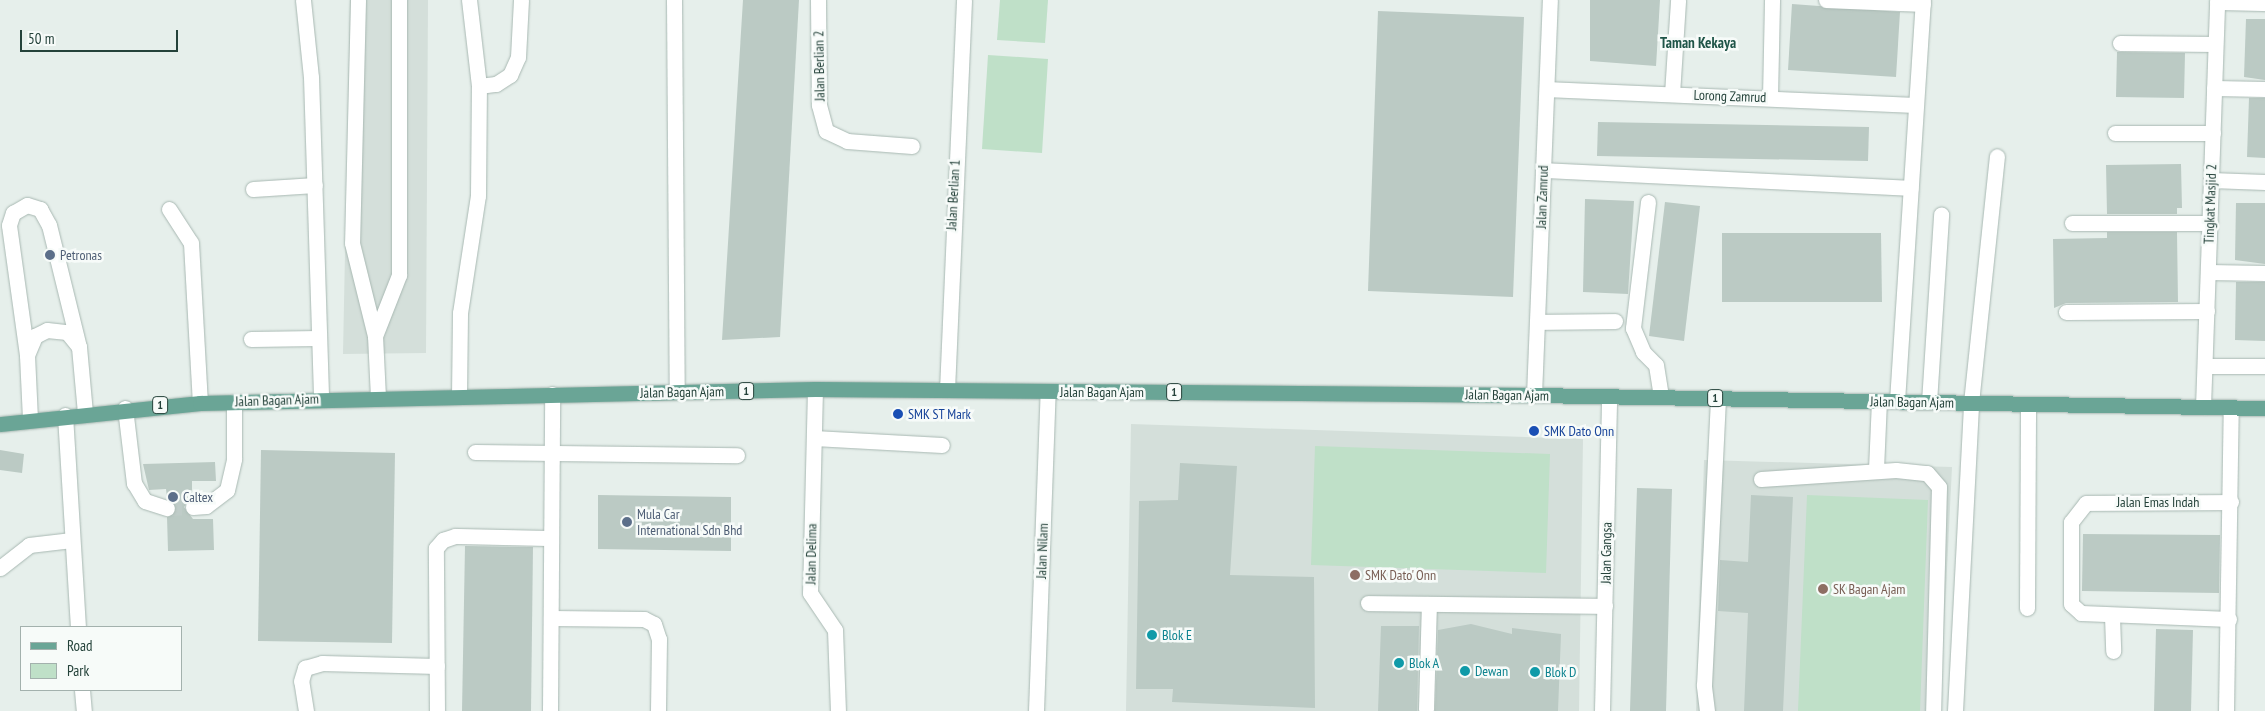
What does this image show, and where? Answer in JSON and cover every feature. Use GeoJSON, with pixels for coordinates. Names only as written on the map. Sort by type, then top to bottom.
{"type":"FeatureCollection","features":[{"type":"Feature","properties":{"kind":"main road","name":"Jalan Bagan Ajam"},"geometry":{"type":"LineString","coordinates":[[0,424],[85,412],[200,403],[321,398],[815,390],[1534,395],[2265,408]]}},
{"type":"Feature","properties":{"kind":"street"},"geometry":{"type":"LineString","coordinates":[[303,0],[315,185],[321,398]]}},
{"type":"Feature","properties":{"kind":"street"},"geometry":{"type":"LineString","coordinates":[[358,0],[352,243],[375,336],[378,397]]}},
{"type":"Feature","properties":{"kind":"street"},"geometry":{"type":"LineString","coordinates":[[375,336],[399,275],[399,0]]}},
{"type":"Feature","properties":{"kind":"street"},"geometry":{"type":"LineString","coordinates":[[459,396],[460,313],[478,196],[479,86],[469,0]]}},
{"type":"Feature","properties":{"kind":"street"},"geometry":{"type":"LineString","coordinates":[[479,86],[496,84],[510,74],[518,57],[521,0]]}},
{"type":"Feature","properties":{"kind":"street"},"geometry":{"type":"LineString","coordinates":[[674,0],[677,392]]}},
{"type":"Feature","properties":{"kind":"street","name":"Jalan Berlian 2"},"geometry":{"type":"LineString","coordinates":[[818,0],[819,105],[826,132],[847,141],[912,146]]}},
{"type":"Feature","properties":{"kind":"street","name":"Jalan Berlian 1"},"geometry":{"type":"LineString","coordinates":[[947,390],[964,0]]}},
{"type":"Feature","properties":{"kind":"street","name":"Jalan Zamrud"},"geometry":{"type":"LineString","coordinates":[[1534,395],[1550,0]]}},
{"type":"Feature","properties":{"kind":"street"},"geometry":{"type":"LineString","coordinates":[[1672,94],[1678,0]]}},
{"type":"Feature","properties":{"kind":"street"},"geometry":{"type":"LineString","coordinates":[[1770,97],[1772,0]]}},
{"type":"Feature","properties":{"kind":"street"},"geometry":{"type":"LineString","coordinates":[[1826,0],[1923,2],[1914,105],[1911,188],[1897,401]]}},
{"type":"Feature","properties":{"kind":"street","name":"Tingkat Masjid 2"},"geometry":{"type":"LineString","coordinates":[[2203,407],[2216,2],[2265,3]]}},
{"type":"Feature","properties":{"kind":"street"},"geometry":{"type":"LineString","coordinates":[[2120,43],[2215,44]]}},
{"type":"Feature","properties":{"kind":"street"},"geometry":{"type":"LineString","coordinates":[[2214,88],[2265,89]]}},
{"type":"Feature","properties":{"kind":"street","name":"Lorong Zamrud"},"geometry":{"type":"LineString","coordinates":[[1546,89],[1770,97],[1914,105]]}},
{"type":"Feature","properties":{"kind":"street"},"geometry":{"type":"LineString","coordinates":[[2115,133],[2213,133]]}},
{"type":"Feature","properties":{"kind":"street"},"geometry":{"type":"LineString","coordinates":[[1954,711],[1972,403],[1997,156]]}},
{"type":"Feature","properties":{"kind":"street"},"geometry":{"type":"LineString","coordinates":[[1543,170],[1911,188]]}},
{"type":"Feature","properties":{"kind":"street"},"geometry":{"type":"LineString","coordinates":[[2211,180],[2265,182]]}},
{"type":"Feature","properties":{"kind":"street"},"geometry":{"type":"LineString","coordinates":[[253,189],[315,185]]}},
{"type":"Feature","properties":{"kind":"street"},"geometry":{"type":"LineString","coordinates":[[1648,202],[1633,328],[1643,352],[1656,366],[1661,397]]}},
{"type":"Feature","properties":{"kind":"street"},"geometry":{"type":"LineString","coordinates":[[30,420],[27,355],[9,225],[13,213],[27,205],[40,209],[49,224],[80,347],[85,412]]}},
{"type":"Feature","properties":{"kind":"street"},"geometry":{"type":"LineString","coordinates":[[169,209],[191,243],[200,403]]}},
{"type":"Feature","properties":{"kind":"street"},"geometry":{"type":"LineString","coordinates":[[1929,402],[1941,214]]}},
{"type":"Feature","properties":{"kind":"street"},"geometry":{"type":"LineString","coordinates":[[2072,223],[2210,223]]}},
{"type":"Feature","properties":{"kind":"street"},"geometry":{"type":"LineString","coordinates":[[2208,272],[2265,273]]}},
{"type":"Feature","properties":{"kind":"street"},"geometry":{"type":"LineString","coordinates":[[2066,312],[2207,311]]}},
{"type":"Feature","properties":{"kind":"street"},"geometry":{"type":"LineString","coordinates":[[1537,322],[1615,321]]}},
{"type":"Feature","properties":{"kind":"street"},"geometry":{"type":"LineString","coordinates":[[27,355],[35,336],[48,330],[67,332],[80,347]]}},
{"type":"Feature","properties":{"kind":"street"},"geometry":{"type":"LineString","coordinates":[[251,340],[318,338]]}},
{"type":"Feature","properties":{"kind":"street"},"geometry":{"type":"LineString","coordinates":[[2205,366],[2265,366]]}},
{"type":"Feature","properties":{"kind":"street","name":"Jalan Delima"},"geometry":{"type":"LineString","coordinates":[[815,390],[810,593],[835,630],[838,711]]}},
{"type":"Feature","properties":{"kind":"street","name":"Jalan Nilam"},"geometry":{"type":"LineString","coordinates":[[1036,711],[1048,391]]}},
{"type":"Feature","properties":{"kind":"street"},"geometry":{"type":"LineString","coordinates":[[550,711],[552,394]]}},
{"type":"Feature","properties":{"kind":"street","name":"Jalan Gangsa"},"geometry":{"type":"LineString","coordinates":[[1602,711],[1609,396]]}},
{"type":"Feature","properties":{"kind":"street"},"geometry":{"type":"LineString","coordinates":[[1707,711],[1704,685],[1718,398]]}},
{"type":"Feature","properties":{"kind":"street"},"geometry":{"type":"LineString","coordinates":[[1876,469],[1879,401]]}},
{"type":"Feature","properties":{"kind":"street"},"geometry":{"type":"LineString","coordinates":[[193,508],[206,506],[227,490],[234,459],[234,402]]}},
{"type":"Feature","properties":{"kind":"street"},"geometry":{"type":"LineString","coordinates":[[2026,608],[2028,404]]}},
{"type":"Feature","properties":{"kind":"street"},"geometry":{"type":"LineString","coordinates":[[125,408],[134,483],[145,501],[167,508]]}},
{"type":"Feature","properties":{"kind":"street"},"geometry":{"type":"LineString","coordinates":[[2226,711],[2231,502],[2231,408]]}},
{"type":"Feature","properties":{"kind":"street"},"geometry":{"type":"LineString","coordinates":[[65,415],[78,626]]}},
{"type":"Feature","properties":{"kind":"street"},"geometry":{"type":"LineString","coordinates":[[814,438],[942,445]]}},
{"type":"Feature","properties":{"kind":"street"},"geometry":{"type":"LineString","coordinates":[[475,452],[737,455]]}},
{"type":"Feature","properties":{"kind":"street"},"geometry":{"type":"LineString","coordinates":[[1761,478],[1876,469],[1926,473],[1939,488],[1933,711]]}},
{"type":"Feature","properties":{"kind":"street","name":"Jalan Emas Indah"},"geometry":{"type":"LineString","coordinates":[[2112,616],[2081,613],[2071,604],[2071,522],[2086,503],[2231,502]]}},
{"type":"Feature","properties":{"kind":"street"},"geometry":{"type":"LineString","coordinates":[[437,711],[436,548],[443,540],[551,538]]}},
{"type":"Feature","properties":{"kind":"street"},"geometry":{"type":"LineString","coordinates":[[0,568],[29,545],[72,540]]}},
{"type":"Feature","properties":{"kind":"street"},"geometry":{"type":"LineString","coordinates":[[1368,603],[1605,606]]}},
{"type":"Feature","properties":{"kind":"street"},"geometry":{"type":"LineString","coordinates":[[1426,709],[1429,604]]}},
{"type":"Feature","properties":{"kind":"street"},"geometry":{"type":"LineString","coordinates":[[2113,652],[2112,616],[2229,619]]}},
{"type":"Feature","properties":{"kind":"street"},"geometry":{"type":"LineString","coordinates":[[551,618],[644,619],[654,624],[659,639],[658,711]]}},
{"type":"Feature","properties":{"kind":"street"},"geometry":{"type":"LineString","coordinates":[[306,711],[301,681],[305,668],[322,663],[437,666]]}},
{"type":"Feature","properties":{"kind":"street"},"geometry":{"type":"LineString","coordinates":[[82,691],[84,711]]}},
{"type":"Feature","properties":{"kind":"shaded area"},"geometry":{"type":"Polygon","coordinates":[[[350,0],[428,0],[426,353],[343,354],[350,0]]]}},
{"type":"Feature","properties":{"kind":"shaded area","name":"SMK Dato' Onn"},"geometry":{"type":"Polygon","coordinates":[[[1131,424],[1583,439],[1579,711],[1126,711],[1131,424]]]}},
{"type":"Feature","properties":{"kind":"shaded area","name":"SK Bagan Ajam"},"geometry":{"type":"Polygon","coordinates":[[[1704,460],[1952,467],[1940,711],[1696,711],[1704,460]]]}},
{"type":"Feature","properties":{"kind":"green space"},"geometry":{"type":"Polygon","coordinates":[[[1000,0],[1048,0],[1045,43],[997,40],[1000,0]]]}},
{"type":"Feature","properties":{"kind":"green space"},"geometry":{"type":"Polygon","coordinates":[[[988,55],[1048,59],[1042,153],[982,149],[988,55]]]}},
{"type":"Feature","properties":{"kind":"green space"},"geometry":{"type":"Polygon","coordinates":[[[1315,446],[1550,454],[1546,573],[1311,565],[1315,446]]]}},
{"type":"Feature","properties":{"kind":"green space"},"geometry":{"type":"Polygon","coordinates":[[[1807,495],[1928,500],[1920,711],[1798,711],[1807,495]]]}},
{"type":"Feature","properties":{"kind":"building"},"geometry":{"type":"Polygon","coordinates":[[[743,0],[799,0],[780,337],[722,340],[743,0]]]}},
{"type":"Feature","properties":{"kind":"building"},"geometry":{"type":"Polygon","coordinates":[[[1590,0],[1660,0],[1656,66],[1590,61],[1590,0]]]}},
{"type":"Feature","properties":{"kind":"building"},"geometry":{"type":"Polygon","coordinates":[[[1792,4],[1900,12],[1896,77],[1788,70],[1792,4]]]}},
{"type":"Feature","properties":{"kind":"building"},"geometry":{"type":"Polygon","coordinates":[[[1378,11],[1524,17],[1513,297],[1368,291],[1378,11]]]}},
{"type":"Feature","properties":{"kind":"building"},"geometry":{"type":"Polygon","coordinates":[[[2246,19],[2265,19],[2265,80],[2244,77],[2246,19]]]}},
{"type":"Feature","properties":{"kind":"building"},"geometry":{"type":"Polygon","coordinates":[[[2117,52],[2185,53],[2184,98],[2116,97],[2117,52]]]}},
{"type":"Feature","properties":{"kind":"building"},"geometry":{"type":"Polygon","coordinates":[[[2249,98],[2265,98],[2265,158],[2247,157],[2249,98]]]}},
{"type":"Feature","properties":{"kind":"building"},"geometry":{"type":"Polygon","coordinates":[[[1598,122],[1869,127],[1868,161],[1597,156],[1598,122]]]}},
{"type":"Feature","properties":{"kind":"building"},"geometry":{"type":"Polygon","coordinates":[[[2181,164],[2182,208],[2177,208],[2177,214],[2107,214],[2106,165],[2181,164]]]}},
{"type":"Feature","properties":{"kind":"building"},"geometry":{"type":"Polygon","coordinates":[[[1585,199],[1634,201],[1628,294],[1583,292],[1585,199]]]}},
{"type":"Feature","properties":{"kind":"building"},"geometry":{"type":"Polygon","coordinates":[[[1665,202],[1700,206],[1684,341],[1649,336],[1665,202]]]}},
{"type":"Feature","properties":{"kind":"building"},"geometry":{"type":"Polygon","coordinates":[[[2236,203],[2265,203],[2265,264],[2235,260],[2236,203]]]}},
{"type":"Feature","properties":{"kind":"building"},"geometry":{"type":"Polygon","coordinates":[[[2107,232],[2177,232],[2178,302],[2066,303],[2054,308],[2053,239],[2107,238],[2107,232]]]}},
{"type":"Feature","properties":{"kind":"building"},"geometry":{"type":"Polygon","coordinates":[[[1722,233],[1881,233],[1882,302],[1722,302],[1722,233]]]}},
{"type":"Feature","properties":{"kind":"building"},"geometry":{"type":"Polygon","coordinates":[[[2236,282],[2265,282],[2265,341],[2235,340],[2236,282]]]}},
{"type":"Feature","properties":{"kind":"building"},"geometry":{"type":"Polygon","coordinates":[[[0,450],[24,454],[22,473],[0,470],[0,450]]]}},
{"type":"Feature","properties":{"kind":"building"},"geometry":{"type":"Polygon","coordinates":[[[261,450],[395,453],[392,643],[258,641],[261,450]]]}},
{"type":"Feature","properties":{"kind":"building"},"geometry":{"type":"Polygon","coordinates":[[[215,462],[216,481],[192,481],[192,498],[184,507],[193,519],[213,519],[214,550],[168,551],[167,517],[174,515],[176,506],[167,498],[166,489],[149,490],[143,464],[215,462]]]}},
{"type":"Feature","properties":{"kind":"building"},"geometry":{"type":"Polygon","coordinates":[[[1180,463],[1237,466],[1230,575],[1314,577],[1315,708],[1172,702],[1173,689],[1136,689],[1139,501],[1178,500],[1180,463]]]}},
{"type":"Feature","properties":{"kind":"building"},"geometry":{"type":"Polygon","coordinates":[[[1637,488],[1672,489],[1666,711],[1630,711],[1637,488]]]}},
{"type":"Feature","properties":{"kind":"building"},"geometry":{"type":"Polygon","coordinates":[[[598,495],[731,497],[731,551],[598,549],[598,495]]]}},
{"type":"Feature","properties":{"kind":"building"},"geometry":{"type":"Polygon","coordinates":[[[1751,495],[1793,497],[1783,711],[1744,711],[1748,613],[1718,611],[1720,560],[1748,562],[1751,495]]]}},
{"type":"Feature","properties":{"kind":"building"},"geometry":{"type":"Polygon","coordinates":[[[2083,534],[2220,535],[2219,593],[2082,591],[2083,534]]]}},
{"type":"Feature","properties":{"kind":"building"},"geometry":{"type":"Polygon","coordinates":[[[465,546],[533,547],[531,711],[462,711],[465,546]]]}},
{"type":"Feature","properties":{"kind":"building"},"geometry":{"type":"Polygon","coordinates":[[[1471,624],[1512,634],[1512,628],[1561,634],[1558,711],[1435,711],[1438,630],[1471,624]]]}},
{"type":"Feature","properties":{"kind":"building","name":"Blok A"},"geometry":{"type":"Polygon","coordinates":[[[1381,626],[1419,626],[1417,711],[1378,711],[1381,626]]]}},
{"type":"Feature","properties":{"kind":"building"},"geometry":{"type":"Polygon","coordinates":[[[2156,629],[2193,630],[2191,711],[2154,711],[2156,629]]]}},
{"type":"Feature","properties":{"kind":"tunnel"},"geometry":{"type":"LineString","coordinates":[[167,508],[193,507]]}},
{"type":"Feature","properties":{"kind":"place","name":"Petronas"},"geometry":{"type":"Point","coordinates":[50,255]}},
{"type":"Feature","properties":{"kind":"place","name":"SMK ST Mark"},"geometry":{"type":"Point","coordinates":[898,414]}},
{"type":"Feature","properties":{"kind":"place","name":"SMK Dato Onn"},"geometry":{"type":"Point","coordinates":[1534,431]}},
{"type":"Feature","properties":{"kind":"place","name":"Caltex"},"geometry":{"type":"Point","coordinates":[173,497]}},
{"type":"Feature","properties":{"kind":"place","name":"Mula Car International Sdn Bhd"},"geometry":{"type":"Point","coordinates":[627,522]}},
{"type":"Feature","properties":{"kind":"place","name":"SMK Dato' Onn"},"geometry":{"type":"Point","coordinates":[1355,575]}},
{"type":"Feature","properties":{"kind":"place","name":"SK Bagan Ajam"},"geometry":{"type":"Point","coordinates":[1823,589]}},
{"type":"Feature","properties":{"kind":"place","name":"Blok E"},"geometry":{"type":"Point","coordinates":[1152,635]}},
{"type":"Feature","properties":{"kind":"place","name":"Blok A"},"geometry":{"type":"Point","coordinates":[1399,663]}},
{"type":"Feature","properties":{"kind":"place","name":"Dewan"},"geometry":{"type":"Point","coordinates":[1465,671]}},
{"type":"Feature","properties":{"kind":"place","name":"Blok D"},"geometry":{"type":"Point","coordinates":[1535,672]}},
{"type":"Feature","properties":{"kind":"district","name":"Taman Kekaya"},"geometry":{"type":"Point","coordinates":[1698,43]}}]}
